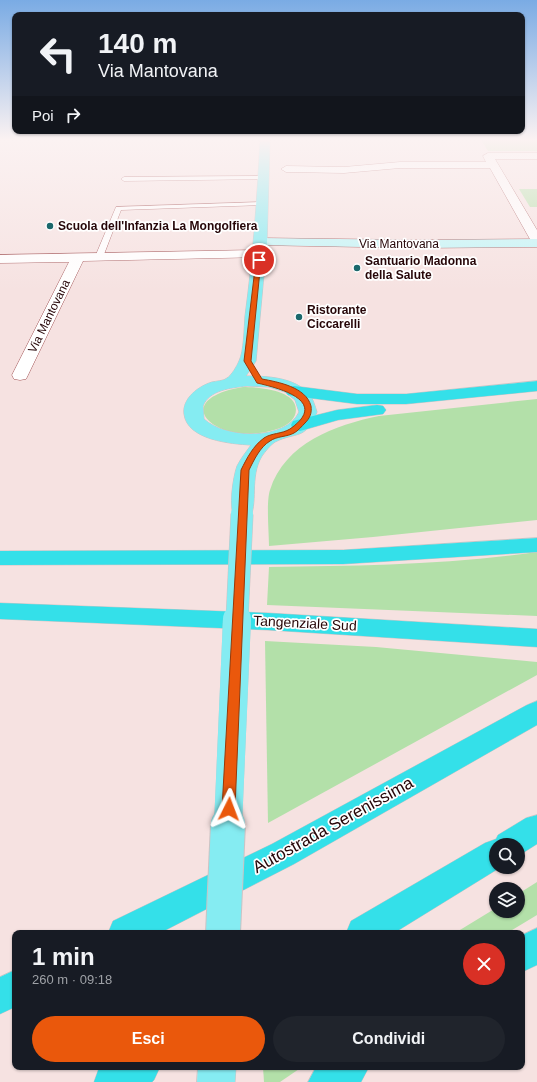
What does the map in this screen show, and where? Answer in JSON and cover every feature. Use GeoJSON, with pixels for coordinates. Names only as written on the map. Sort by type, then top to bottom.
{"type":"FeatureCollection","features":[{"type":"Feature","properties":{"kind":"highway"},"geometry":{"type":"LineString","coordinates":[[294,391],[357,399],[406,399],[537,386]]}},
{"type":"Feature","properties":{"kind":"highway"},"geometry":{"type":"LineString","coordinates":[[300,425],[337,415],[537,393]]}},
{"type":"Feature","properties":{"kind":"highway"},"geometry":{"type":"LineString","coordinates":[[0,558],[344,557],[537,545]]}},
{"type":"Feature","properties":{"kind":"highway","name":"Tangenziale Sud"},"geometry":{"type":"LineString","coordinates":[[0,611],[190,617],[537,638]]}},
{"type":"Feature","properties":{"kind":"highway","name":"Autostrada Serenissima"},"geometry":{"type":"LineString","coordinates":[[131,930],[283,854],[537,712]]}},
{"type":"Feature","properties":{"kind":"highway"},"geometry":{"type":"LineString","coordinates":[[521,838],[537,828]]}},
{"type":"Feature","properties":{"kind":"highway"},"geometry":{"type":"LineString","coordinates":[[368,930],[489,857]]}},
{"type":"Feature","properties":{"kind":"highway"},"geometry":{"type":"LineString","coordinates":[[525,953],[537,946]]}},
{"type":"Feature","properties":{"kind":"highway"},"geometry":{"type":"LineString","coordinates":[[0,996],[12,990]]}},
{"type":"Feature","properties":{"kind":"highway"},"geometry":{"type":"LineString","coordinates":[[114,1082],[136,1070]]}},
{"type":"Feature","properties":{"kind":"highway"},"geometry":{"type":"LineString","coordinates":[[327,1082],[345,1070]]}},
{"type":"Feature","properties":{"kind":"main road"},"geometry":{"type":"LineString","coordinates":[[233,382],[248,361],[260,248],[263,190]]}},
{"type":"Feature","properties":{"kind":"main road"},"geometry":{"type":"LineString","coordinates":[[248,361],[259,381]]}},
{"type":"Feature","properties":{"kind":"main road"},"geometry":{"type":"LineString","coordinates":[[259,381],[272,383],[294,391],[301,396],[306,403],[308,411],[306,418],[300,425],[292,431],[268,439],[253,440],[225,438],[203,428],[193,415],[193,408],[196,401],[206,392],[233,382],[259,381]]}},
{"type":"Feature","properties":{"kind":"main road"},"geometry":{"type":"LineString","coordinates":[[225,438],[238,453],[245,470]]}},
{"type":"Feature","properties":{"kind":"main road"},"geometry":{"type":"LineString","coordinates":[[223,930],[245,470],[254,453],[268,439]]}},
{"type":"Feature","properties":{"kind":"main road"},"geometry":{"type":"LineString","coordinates":[[216,1082],[217,1070]]}},
{"type":"Feature","properties":{"kind":"street"},"geometry":{"type":"LineString","coordinates":[[508,190],[537,242]]}},
{"type":"Feature","properties":{"kind":"street","name":"Via Mantovana"},"geometry":{"type":"LineString","coordinates":[[0,259],[78,257],[260,248],[537,242]]}},
{"type":"Feature","properties":{"kind":"street","name":"Via Mantovana"},"geometry":{"type":"LineString","coordinates":[[20,375],[78,257]]}},
{"type":"Feature","properties":{"kind":"lane"},"geometry":{"type":"LineString","coordinates":[[99,256],[118,208],[262,204]]}},
{"type":"Feature","properties":{"kind":"green space"},"geometry":{"type":"Polygon","coordinates":[[[520,190],[537,190],[537,207],[530,207],[520,190]]]}},
{"type":"Feature","properties":{"kind":"green space"},"geometry":{"type":"Polygon","coordinates":[[[243,387],[268,389],[286,395],[292,400],[296,407],[294,418],[280,428],[253,434],[234,432],[219,427],[208,420],[204,411],[207,402],[220,393],[243,387]]]}},
{"type":"Feature","properties":{"kind":"green space"},"geometry":{"type":"Polygon","coordinates":[[[537,399],[537,520],[269,546],[268,509],[270,490],[277,474],[287,460],[299,448],[314,439],[329,431],[379,416],[537,399]]]}},
{"type":"Feature","properties":{"kind":"green space"},"geometry":{"type":"Polygon","coordinates":[[[537,552],[537,616],[267,605],[269,567],[437,562],[470,560],[537,552]]]}},
{"type":"Feature","properties":{"kind":"green space"},"geometry":{"type":"Polygon","coordinates":[[[265,641],[376,647],[537,662],[537,675],[268,823],[265,641]]]}},
{"type":"Feature","properties":{"kind":"green space"},"geometry":{"type":"Polygon","coordinates":[[[537,882],[537,915],[512,930],[460,930],[489,912],[489,918],[525,918],[525,890],[537,882]]]}},
{"type":"Feature","properties":{"kind":"green space"},"geometry":{"type":"Polygon","coordinates":[[[263,1070],[298,1070],[280,1082],[264,1082],[263,1070]]]}},
{"type":"Feature","properties":{"kind":"place","name":"Scuola dell'Infanzia La Mongolfiera"},"geometry":{"type":"Point","coordinates":[50,226]}},
{"type":"Feature","properties":{"kind":"place","name":"Santuario Madonna della Salute"},"geometry":{"type":"Point","coordinates":[357,268]}},
{"type":"Feature","properties":{"kind":"place","name":"Ristorante Ciccarelli"},"geometry":{"type":"Point","coordinates":[299,317]}},
{"type":"Feature","properties":{"kind":"route"},"geometry":{"type":"LineString","coordinates":[[229,809],[245,470],[254,453],[268,439],[281,436],[292,431],[306,418],[308,411],[306,403],[301,396],[294,391],[284,386],[259,381],[248,361],[259,260]]}}]}
